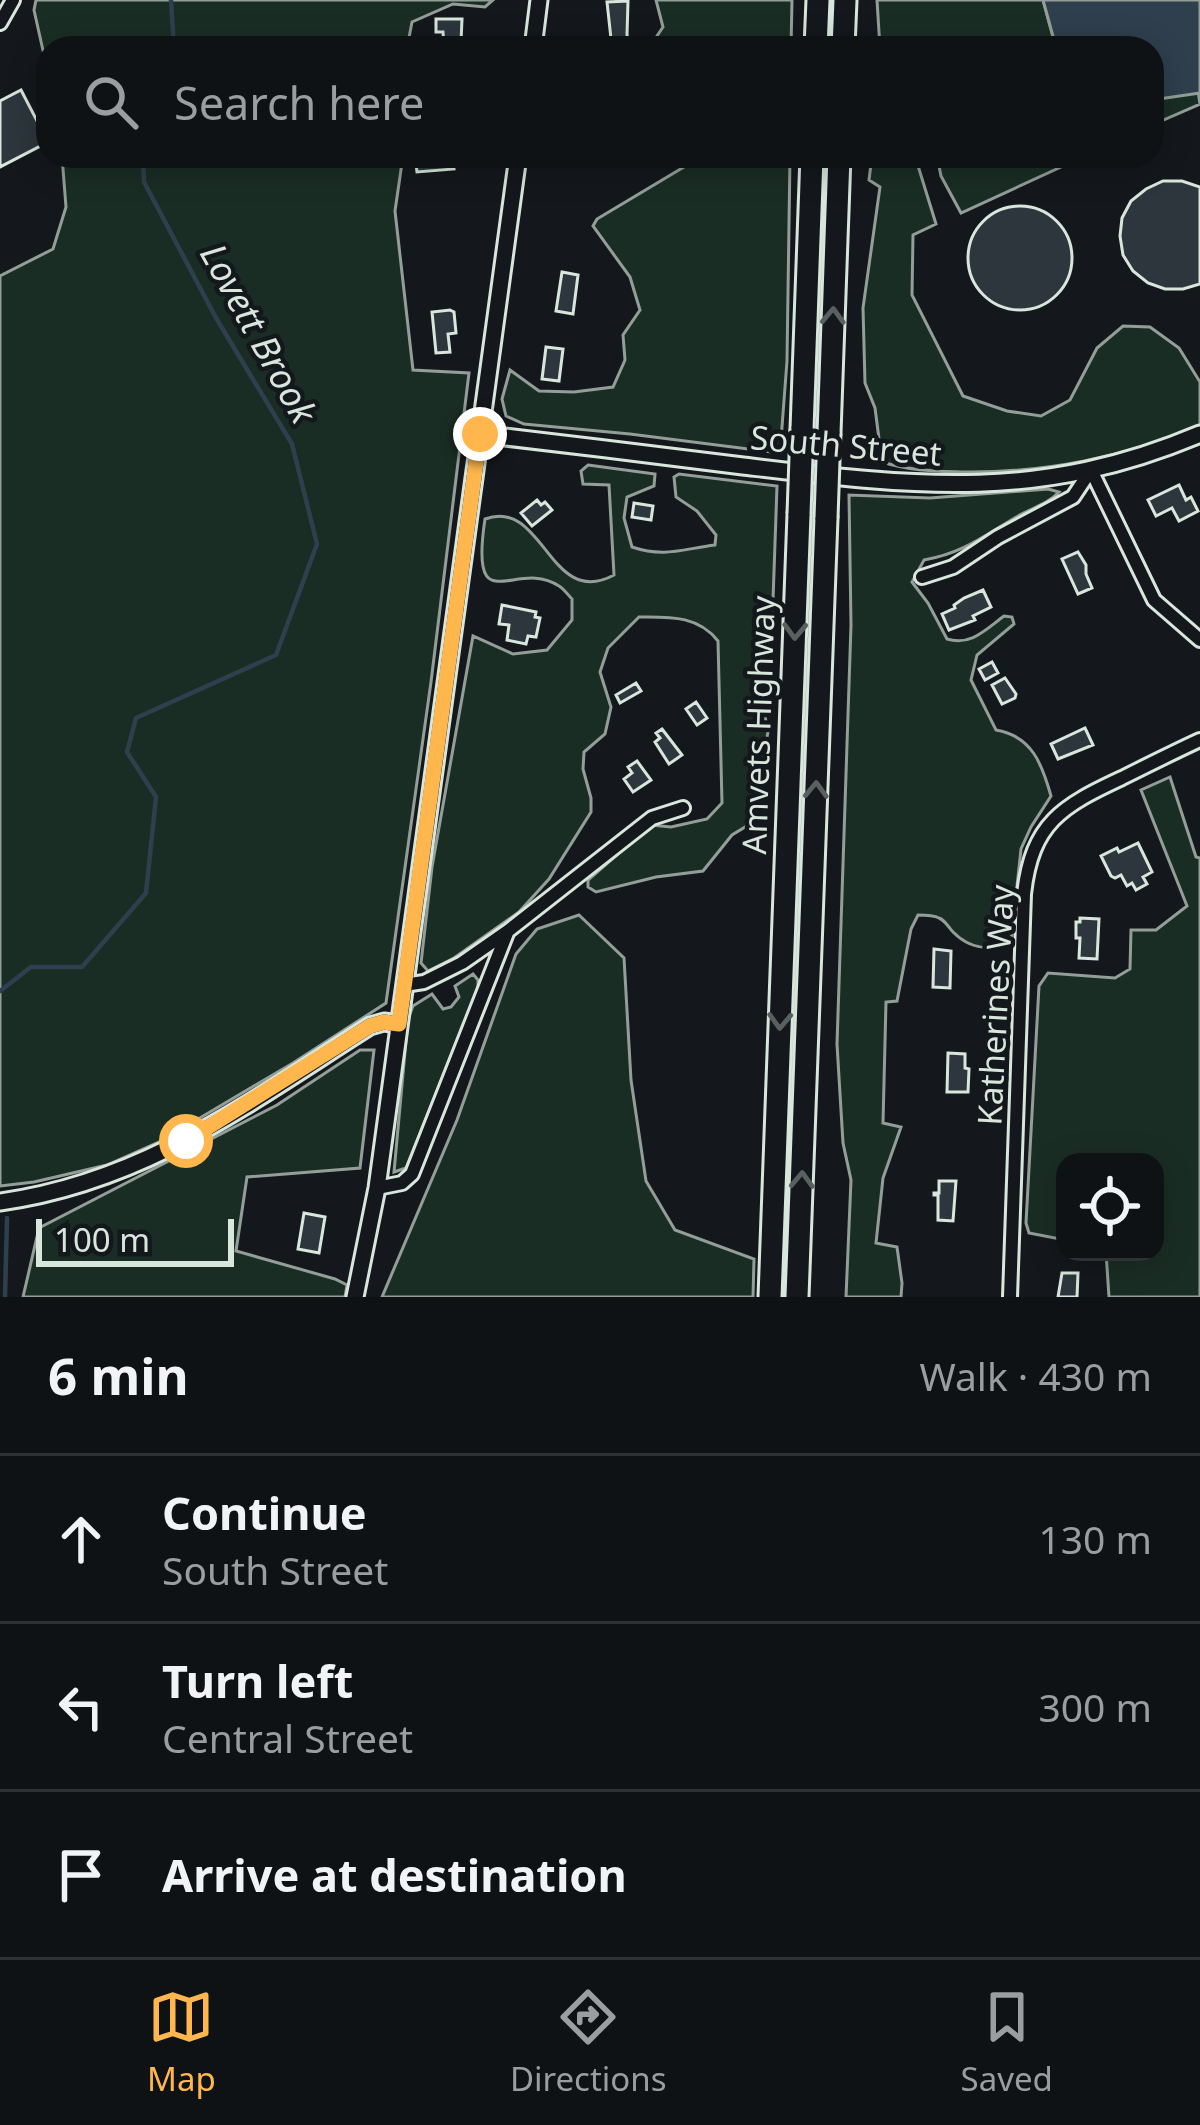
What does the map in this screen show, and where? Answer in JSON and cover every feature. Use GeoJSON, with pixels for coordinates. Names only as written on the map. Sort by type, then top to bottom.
{"type":"FeatureCollection","features":[{"type":"Feature","properties":{"kind":"highway"},"geometry":{"type":"LineString","coordinates":[[816,36],[818,0]]}},
{"type":"Feature","properties":{"kind":"highway"},"geometry":{"type":"LineString","coordinates":[[844,36],[845,0]]}},
{"type":"Feature","properties":{"kind":"highway","name":"Amvets Highway"},"geometry":{"type":"LineString","coordinates":[[770,1297],[812,168]]}},
{"type":"Feature","properties":{"kind":"highway","name":"Amvets Highway"},"geometry":{"type":"LineString","coordinates":[[797,1297],[839,168]]}},
{"type":"Feature","properties":{"kind":"street"},"geometry":{"type":"LineString","coordinates":[[0,23],[13,0]]}},
{"type":"Feature","properties":{"kind":"street"},"geometry":{"type":"LineString","coordinates":[[534,36],[539,0]]}},
{"type":"Feature","properties":{"kind":"street"},"geometry":{"type":"LineString","coordinates":[[355,1297],[376,1188],[516,168]]}},
{"type":"Feature","properties":{"kind":"street","name":"South Street"},"geometry":{"type":"LineString","coordinates":[[480,434],[896,483],[987,484],[1091,470],[1200,434]]}},
{"type":"Feature","properties":{"kind":"street"},"geometry":{"type":"LineString","coordinates":[[922,577],[952,567],[1073,497],[1091,470]]}},
{"type":"Feature","properties":{"kind":"street"},"geometry":{"type":"LineString","coordinates":[[1091,470],[1154,600],[1200,640]]}},
{"type":"Feature","properties":{"kind":"street","name":"Katherines Way"},"geometry":{"type":"LineString","coordinates":[[1010,1297],[1024,894],[1032,853],[1047,824],[1076,800],[1200,740]]}},
{"type":"Feature","properties":{"kind":"street"},"geometry":{"type":"LineString","coordinates":[[404,985],[424,982],[462,963],[652,818],[683,808]]}},
{"type":"Feature","properties":{"kind":"street"},"geometry":{"type":"LineString","coordinates":[[376,1188],[402,1183],[412,1174],[508,931]]}},
{"type":"Feature","properties":{"kind":"street"},"geometry":{"type":"LineString","coordinates":[[462,963],[481,969],[485,991]]}},
{"type":"Feature","properties":{"kind":"street"},"geometry":{"type":"LineString","coordinates":[[0,1202],[72,1188],[133,1166],[203,1131],[370,1026],[399,1024]]}},
{"type":"Feature","properties":{"kind":"green space"},"geometry":{"type":"Polygon","coordinates":[[[36,0],[493,0],[485,7],[453,4],[412,22],[409,36],[40,36],[36,0]]]}},
{"type":"Feature","properties":{"kind":"green space"},"geometry":{"type":"Polygon","coordinates":[[[656,0],[792,0],[791,36],[657,36],[663,27],[656,0]]]}},
{"type":"Feature","properties":{"kind":"green space"},"geometry":{"type":"Polygon","coordinates":[[[877,0],[1043,0],[1053,36],[879,36],[877,0]]]}},
{"type":"Feature","properties":{"kind":"green space"},"geometry":{"type":"Polygon","coordinates":[[[1198,91],[1200,104],[1164,120],[1164,98],[1198,91]]]}},
{"type":"Feature","properties":{"kind":"green space"},"geometry":{"type":"Polygon","coordinates":[[[63,168],[401,168],[395,211],[413,370],[469,373],[386,1003],[161,1141],[107,1165],[0,1186],[0,276],[53,249],[66,207],[63,168]]]}},
{"type":"Feature","properties":{"kind":"green space"},"geometry":{"type":"Polygon","coordinates":[[[682,168],[790,168],[787,361],[780,453],[524,424],[506,416],[502,399],[510,370],[539,391],[613,387],[625,360],[623,335],[640,310],[630,277],[593,226],[597,219],[682,168]]]}},
{"type":"Feature","properties":{"kind":"green space"},"geometry":{"type":"Polygon","coordinates":[[[870,168],[919,168],[936,224],[913,235],[912,295],[963,396],[1007,411],[1041,416],[1070,400],[1097,348],[1123,326],[1150,327],[1179,348],[1200,382],[1200,428],[1142,447],[1055,466],[964,472],[882,462],[875,408],[865,383],[863,308],[880,187],[869,180],[870,168]]]}},
{"type":"Feature","properties":{"kind":"green space"},"geometry":{"type":"Polygon","coordinates":[[[939,168],[1059,168],[961,213],[939,168]]]}},
{"type":"Feature","properties":{"kind":"green space"},"geometry":{"type":"Polygon","coordinates":[[[588,465],[655,474],[654,486],[627,497],[624,518],[632,547],[654,552],[715,545],[716,535],[697,511],[676,497],[674,477],[679,474],[777,486],[772,629],[757,649],[752,676],[768,732],[750,824],[732,835],[703,871],[596,892],[588,887],[588,880],[651,825],[671,827],[707,819],[722,803],[718,641],[692,622],[639,617],[608,648],[600,672],[611,707],[605,734],[584,752],[591,812],[549,879],[519,912],[428,971],[421,963],[432,867],[473,636],[513,654],[547,650],[572,620],[572,599],[559,586],[543,579],[490,579],[482,551],[485,519],[505,517],[521,523],[575,578],[592,582],[614,575],[609,485],[583,484],[581,471],[588,465]]]}},
{"type":"Feature","properties":{"kind":"green space"},"geometry":{"type":"Polygon","coordinates":[[[1059,492],[974,542],[924,560],[912,582],[947,639],[971,638],[1004,616],[1012,617],[1014,624],[977,655],[971,680],[996,730],[1019,738],[1034,753],[1051,796],[1021,849],[1011,942],[988,948],[974,945],[931,916],[918,915],[911,929],[897,1001],[886,1002],[883,1123],[901,1127],[883,1178],[876,1243],[897,1247],[901,1297],[846,1297],[851,1180],[843,1143],[837,1044],[851,625],[849,495],[930,498],[1059,492]]]}},
{"type":"Feature","properties":{"kind":"green space"},"geometry":{"type":"Polygon","coordinates":[[[1170,777],[1200,858],[1200,1297],[1109,1297],[1107,1261],[1164,1261],[1164,1153],[1056,1153],[1056,1238],[1029,1233],[1026,1223],[1039,986],[1048,973],[1115,978],[1130,969],[1131,930],[1156,930],[1187,906],[1141,790],[1170,777]]]}},
{"type":"Feature","properties":{"kind":"green space"},"geometry":{"type":"Polygon","coordinates":[[[579,915],[624,958],[631,1080],[646,1181],[675,1230],[754,1259],[753,1297],[382,1297],[457,1120],[516,954],[537,929],[579,915]]]}},
{"type":"Feature","properties":{"kind":"green space"},"geometry":{"type":"Polygon","coordinates":[[[473,974],[478,989],[406,1168],[394,1172],[413,1006],[432,994],[443,1009],[451,1007],[459,997],[455,986],[473,974]]]}},
{"type":"Feature","properties":{"kind":"green space"},"geometry":{"type":"Polygon","coordinates":[[[360,1050],[374,1050],[360,1168],[247,1177],[236,1251],[335,1279],[347,1285],[345,1297],[23,1297],[39,1228],[277,1105],[360,1050]]]}},
{"type":"Feature","properties":{"kind":"water"},"geometry":{"type":"Polygon","coordinates":[[[1043,0],[1200,0],[1200,93],[1164,98],[1164,36],[1053,36],[1043,0]]]}},
{"type":"Feature","properties":{"kind":"building"},"geometry":{"type":"Polygon","coordinates":[[[628,1],[627,36],[611,36],[607,2],[628,1]]]}},
{"type":"Feature","properties":{"kind":"building"},"geometry":{"type":"Polygon","coordinates":[[[436,19],[462,19],[461,36],[436,32],[436,19]]]}},
{"type":"Feature","properties":{"kind":"building"},"geometry":{"type":"Polygon","coordinates":[[[21,90],[36,119],[36,148],[0,167],[0,101],[21,90]]]}},
{"type":"Feature","properties":{"kind":"building"},"geometry":{"type":"Polygon","coordinates":[[[416,168],[454,169],[417,172],[416,168]]]}},
{"type":"Feature","properties":{"kind":"building"},"geometry":{"type":"Polygon","coordinates":[[[1163,181],[1200,187],[1200,284],[1183,289],[1148,283],[1123,255],[1122,218],[1131,201],[1163,181]]]}},
{"type":"Feature","properties":{"kind":"building"},"geometry":{"type":"Polygon","coordinates":[[[1020,206],[1040,210],[1057,221],[1068,238],[1072,258],[1068,278],[1057,295],[1040,306],[1020,310],[1000,306],[983,295],[972,278],[968,258],[972,238],[983,221],[1000,210],[1020,206]]]}},
{"type":"Feature","properties":{"kind":"building"},"geometry":{"type":"Polygon","coordinates":[[[562,272],[578,275],[573,314],[556,311],[562,272]]]}},
{"type":"Feature","properties":{"kind":"building"},"geometry":{"type":"Polygon","coordinates":[[[450,310],[456,333],[448,334],[450,352],[436,353],[432,312],[450,310]]]}},
{"type":"Feature","properties":{"kind":"building"},"geometry":{"type":"Polygon","coordinates":[[[546,347],[563,349],[559,381],[542,379],[546,347]]]}},
{"type":"Feature","properties":{"kind":"building"},"geometry":{"type":"Polygon","coordinates":[[[1179,485],[1198,511],[1179,521],[1172,508],[1156,516],[1148,500],[1179,485]]]}},
{"type":"Feature","properties":{"kind":"building"},"geometry":{"type":"Polygon","coordinates":[[[537,500],[552,510],[532,526],[521,513],[537,500]]]}},
{"type":"Feature","properties":{"kind":"building"},"geometry":{"type":"Polygon","coordinates":[[[634,503],[653,506],[651,520],[632,517],[634,503]]]}},
{"type":"Feature","properties":{"kind":"building"},"geometry":{"type":"Polygon","coordinates":[[[1078,552],[1092,588],[1078,594],[1062,559],[1078,552]]]}},
{"type":"Feature","properties":{"kind":"building"},"geometry":{"type":"Polygon","coordinates":[[[983,590],[991,607],[973,616],[975,620],[949,630],[942,614],[983,590]]]}},
{"type":"Feature","properties":{"kind":"building"},"geometry":{"type":"Polygon","coordinates":[[[502,605],[536,612],[535,617],[540,618],[536,637],[528,636],[526,644],[507,640],[509,625],[499,624],[502,605]]]}},
{"type":"Feature","properties":{"kind":"building"},"geometry":{"type":"Polygon","coordinates":[[[992,662],[998,673],[985,680],[979,669],[992,662]]]}},
{"type":"Feature","properties":{"kind":"building"},"geometry":{"type":"Polygon","coordinates":[[[1005,678],[1016,694],[1002,704],[992,685],[1005,678]]]}},
{"type":"Feature","properties":{"kind":"building"},"geometry":{"type":"Polygon","coordinates":[[[636,683],[641,691],[620,703],[616,695],[636,683]]]}},
{"type":"Feature","properties":{"kind":"building"},"geometry":{"type":"Polygon","coordinates":[[[696,702],[707,718],[697,725],[686,709],[696,702]]]}},
{"type":"Feature","properties":{"kind":"building"},"geometry":{"type":"Polygon","coordinates":[[[1085,728],[1093,745],[1058,759],[1051,744],[1085,728]]]}},
{"type":"Feature","properties":{"kind":"building"},"geometry":{"type":"Polygon","coordinates":[[[662,729],[682,755],[669,764],[655,742],[662,729]]]}},
{"type":"Feature","properties":{"kind":"building"},"geometry":{"type":"Polygon","coordinates":[[[637,761],[651,780],[633,792],[624,779],[632,773],[628,767],[637,761]]]}},
{"type":"Feature","properties":{"kind":"building"},"geometry":{"type":"Polygon","coordinates":[[[1138,843],[1152,872],[1143,877],[1147,884],[1136,890],[1121,875],[1111,876],[1101,856],[1138,843]]]}},
{"type":"Feature","properties":{"kind":"building"},"geometry":{"type":"Polygon","coordinates":[[[1099,919],[1097,959],[1079,958],[1076,922],[1099,919]]]}},
{"type":"Feature","properties":{"kind":"building"},"geometry":{"type":"Polygon","coordinates":[[[934,949],[951,951],[950,988],[933,987],[934,949]]]}},
{"type":"Feature","properties":{"kind":"building"},"geometry":{"type":"Polygon","coordinates":[[[948,1053],[965,1054],[968,1092],[947,1092],[948,1053]]]}},
{"type":"Feature","properties":{"kind":"building"},"geometry":{"type":"Polygon","coordinates":[[[939,1181],[956,1181],[953,1221],[938,1220],[938,1195],[934,1193],[939,1193],[939,1181]]]}},
{"type":"Feature","properties":{"kind":"building"},"geometry":{"type":"Polygon","coordinates":[[[304,1213],[325,1217],[319,1253],[298,1249],[304,1213]]]}},
{"type":"Feature","properties":{"kind":"building"},"geometry":{"type":"Polygon","coordinates":[[[1062,1273],[1078,1273],[1077,1297],[1058,1297],[1062,1273]]]}},
{"type":"Feature","properties":{"kind":"waterway","name":"Lovett Brook"},"geometry":{"type":"LineString","coordinates":[[171,0],[173,36]]}},
{"type":"Feature","properties":{"kind":"waterway","name":"Lovett Brook"},"geometry":{"type":"LineString","coordinates":[[0,991],[31,967],[82,967],[146,893],[156,797],[127,752],[136,718],[276,655],[317,544],[292,444],[216,318],[144,182],[143,168]]}},
{"type":"Feature","properties":{"kind":"waterway","name":"Lovett Brook"},"geometry":{"type":"LineString","coordinates":[[5,1297],[7,1218]]}},
{"type":"Feature","properties":{"kind":"route"},"geometry":{"type":"LineString","coordinates":[[186,1141],[370,1026],[399,1024],[480,434]]}}]}
